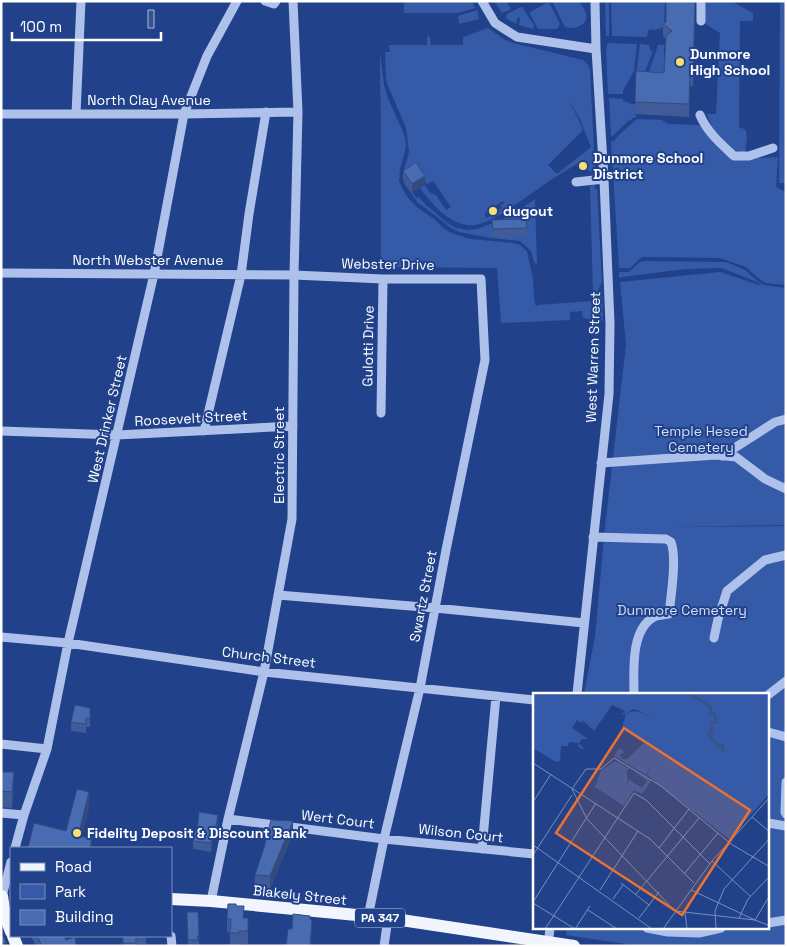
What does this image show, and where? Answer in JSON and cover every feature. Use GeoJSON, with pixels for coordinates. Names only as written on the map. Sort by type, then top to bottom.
{"type":"FeatureCollection","features":[{"type":"Feature","properties":{"kind":"main road"},"geometry":{"type":"LineString","coordinates":[[5,896],[5,916],[9,933]]}},
{"type":"Feature","properties":{"kind":"main road","name":"Blakely Street"},"geometry":{"type":"LineString","coordinates":[[172,899],[388,918],[548,944],[574,946]]}},
{"type":"Feature","properties":{"kind":"street"},"geometry":{"type":"LineString","coordinates":[[76,114],[81,1]]}},
{"type":"Feature","properties":{"kind":"street","name":"West Drinker Street"},"geometry":{"type":"LineString","coordinates":[[15,847],[24,815],[47,749],[68,643],[154,274],[184,114],[207,56],[237,1]]}},
{"type":"Feature","properties":{"kind":"street"},"geometry":{"type":"LineString","coordinates":[[265,1],[274,4],[276,1]]}},
{"type":"Feature","properties":{"kind":"street","name":"Electric Street"},"geometry":{"type":"LineString","coordinates":[[211,901],[228,819],[264,672],[292,519],[294,275],[298,112],[293,1]]}},
{"type":"Feature","properties":{"kind":"street"},"geometry":{"type":"LineString","coordinates":[[482,1],[495,23],[517,37],[596,49]]}},
{"type":"Feature","properties":{"kind":"street","name":"West Warren Street"},"geometry":{"type":"LineString","coordinates":[[577,693],[608,394],[610,324],[595,1]]}},
{"type":"Feature","properties":{"kind":"street"},"geometry":{"type":"LineString","coordinates":[[701,1],[701,21]]}},
{"type":"Feature","properties":{"kind":"street"},"geometry":{"type":"LineString","coordinates":[[204,431],[241,275],[266,112]]}},
{"type":"Feature","properties":{"kind":"street","name":"North Clay Avenue"},"geometry":{"type":"LineString","coordinates":[[1,114],[298,112]]}},
{"type":"Feature","properties":{"kind":"street"},"geometry":{"type":"LineString","coordinates":[[700,115],[704,125],[734,156],[749,156],[773,148]]}},
{"type":"Feature","properties":{"kind":"street"},"geometry":{"type":"LineString","coordinates":[[576,182],[604,178]]}},
{"type":"Feature","properties":{"kind":"street","name":"North Webster Avenue"},"geometry":{"type":"LineString","coordinates":[[1,273],[294,275]]}},
{"type":"Feature","properties":{"kind":"street","name":"Webster Drive"},"geometry":{"type":"LineString","coordinates":[[294,275],[384,279],[481,279]]}},
{"type":"Feature","properties":{"kind":"street","name":"Gulotti Drive"},"geometry":{"type":"LineString","coordinates":[[381,413],[384,279]]}},
{"type":"Feature","properties":{"kind":"street","name":"Swartz Street"},"geometry":{"type":"LineString","coordinates":[[368,916],[384,839],[420,688],[485,360],[481,279]]}},
{"type":"Feature","properties":{"kind":"street"},"geometry":{"type":"LineString","coordinates":[[722,456],[775,422],[786,419]]}},
{"type":"Feature","properties":{"kind":"street","name":"Roosevelt Street"},"geometry":{"type":"LineString","coordinates":[[1,431],[117,435],[293,426]]}},
{"type":"Feature","properties":{"kind":"street"},"geometry":{"type":"LineString","coordinates":[[601,463],[716,455],[736,457],[765,480],[786,489]]}},
{"type":"Feature","properties":{"kind":"street"},"geometry":{"type":"LineString","coordinates":[[593,537],[666,539],[671,542],[673,547],[669,614],[654,617],[645,625],[641,632],[635,653],[634,693]]}},
{"type":"Feature","properties":{"kind":"street"},"geometry":{"type":"LineString","coordinates":[[714,638],[727,591],[765,560],[786,555]]}},
{"type":"Feature","properties":{"kind":"street"},"geometry":{"type":"LineString","coordinates":[[278,595],[584,623]]}},
{"type":"Feature","properties":{"kind":"street","name":"Church Street"},"geometry":{"type":"LineString","coordinates":[[1,637],[68,643],[264,672],[533,700]]}},
{"type":"Feature","properties":{"kind":"street"},"geometry":{"type":"LineString","coordinates":[[770,693],[786,681]]}},
{"type":"Feature","properties":{"kind":"street"},"geometry":{"type":"LineString","coordinates":[[482,849],[496,696]]}},
{"type":"Feature","properties":{"kind":"street"},"geometry":{"type":"LineString","coordinates":[[770,733],[786,737]]}},
{"type":"Feature","properties":{"kind":"street"},"geometry":{"type":"LineString","coordinates":[[1,744],[47,749]]}},
{"type":"Feature","properties":{"kind":"street"},"geometry":{"type":"LineString","coordinates":[[786,782],[786,814]]}},
{"type":"Feature","properties":{"kind":"street"},"geometry":{"type":"LineString","coordinates":[[1,814],[24,815]]}},
{"type":"Feature","properties":{"kind":"street","name":"Wert Court"},"geometry":{"type":"LineString","coordinates":[[228,819],[384,839]]}},
{"type":"Feature","properties":{"kind":"street"},"geometry":{"type":"LineString","coordinates":[[770,823],[786,826]]}},
{"type":"Feature","properties":{"kind":"street","name":"Wilson Court"},"geometry":{"type":"LineString","coordinates":[[384,839],[533,854]]}},
{"type":"Feature","properties":{"kind":"street"},"geometry":{"type":"LineString","coordinates":[[5,896],[10,868]]}},
{"type":"Feature","properties":{"kind":"street"},"geometry":{"type":"LineString","coordinates":[[384,946],[388,918]]}},
{"type":"Feature","properties":{"kind":"street"},"geometry":{"type":"LineString","coordinates":[[770,923],[786,920]]}},
{"type":"Feature","properties":{"kind":"street"},"geometry":{"type":"LineString","coordinates":[[548,944],[550,930]]}},
{"type":"Feature","properties":{"kind":"street"},"geometry":{"type":"LineString","coordinates":[[658,930],[699,933],[712,930]]}},
{"type":"Feature","properties":{"kind":"green space"},"geometry":{"type":"Polygon","coordinates":[[[404,1],[472,1],[475,8],[458,13],[404,13],[404,1]]]}},
{"type":"Feature","properties":{"kind":"green space"},"geometry":{"type":"Polygon","coordinates":[[[494,1],[506,1],[511,9],[502,13],[494,1]]]}},
{"type":"Feature","properties":{"kind":"green space"},"geometry":{"type":"Polygon","coordinates":[[[552,1],[579,1],[586,13],[583,24],[572,28],[565,27],[552,1]]]}},
{"type":"Feature","properties":{"kind":"green space"},"geometry":{"type":"Polygon","coordinates":[[[605,1],[609,1],[609,36],[606,36],[605,1]]]}},
{"type":"Feature","properties":{"kind":"green space"},"geometry":{"type":"Polygon","coordinates":[[[611,1],[665,1],[664,27],[651,29],[648,31],[647,37],[612,36],[611,1]]]}},
{"type":"Feature","properties":{"kind":"green space"},"geometry":{"type":"Polygon","coordinates":[[[707,1],[731,1],[753,13],[753,21],[740,21],[739,127],[746,130],[745,152],[732,149],[721,139],[712,126],[707,114],[716,114],[720,33],[704,23],[707,1]]]}},
{"type":"Feature","properties":{"kind":"green space"},"geometry":{"type":"Polygon","coordinates":[[[780,1],[786,1],[786,183],[779,183],[780,1]]]}},
{"type":"Feature","properties":{"kind":"green space"},"geometry":{"type":"Polygon","coordinates":[[[547,3],[550,4],[560,24],[557,29],[538,29],[530,14],[530,12],[547,3]]]}},
{"type":"Feature","properties":{"kind":"green space"},"geometry":{"type":"Polygon","coordinates":[[[521,7],[534,25],[533,29],[519,25],[520,18],[518,17],[516,24],[506,18],[507,14],[521,7]]]}},
{"type":"Feature","properties":{"kind":"green space"},"geometry":{"type":"Polygon","coordinates":[[[477,10],[479,19],[459,24],[458,16],[477,10]]]}},
{"type":"Feature","properties":{"kind":"green space"},"geometry":{"type":"Polygon","coordinates":[[[488,28],[505,40],[513,43],[583,60],[590,70],[594,173],[587,170],[584,160],[494,218],[475,225],[467,225],[446,216],[429,200],[420,188],[425,185],[430,193],[436,195],[446,210],[451,207],[433,181],[427,184],[417,168],[412,192],[446,222],[456,228],[477,229],[511,216],[535,199],[537,265],[534,262],[531,251],[520,241],[459,232],[451,228],[418,203],[404,183],[404,170],[409,152],[406,128],[387,83],[385,52],[390,52],[389,45],[427,45],[427,37],[429,36],[431,45],[463,45],[463,37],[488,28]],[[568,99],[583,130],[548,165],[557,174],[591,147],[579,117],[568,99]],[[503,201],[484,214],[487,218],[502,208],[500,205],[504,203],[503,201]]]}},
{"type":"Feature","properties":{"kind":"green space"},"geometry":{"type":"Polygon","coordinates":[[[607,43],[637,44],[634,71],[623,94],[608,94],[607,43]]]}},
{"type":"Feature","properties":{"kind":"green space"},"geometry":{"type":"Polygon","coordinates":[[[640,44],[649,45],[650,50],[653,51],[643,77],[636,77],[640,44]]]}},
{"type":"Feature","properties":{"kind":"green space"},"geometry":{"type":"Polygon","coordinates":[[[658,45],[666,45],[664,47],[664,79],[647,78],[658,45]]]}},
{"type":"Feature","properties":{"kind":"green space"},"geometry":{"type":"Polygon","coordinates":[[[380,52],[387,96],[404,134],[406,145],[399,181],[409,199],[444,229],[454,234],[471,239],[520,245],[527,251],[536,307],[538,305],[593,301],[593,298],[600,293],[602,288],[603,321],[583,318],[582,311],[570,312],[570,320],[501,323],[497,268],[381,267],[380,52]]]}},
{"type":"Feature","properties":{"kind":"green space"},"geometry":{"type":"Polygon","coordinates":[[[609,98],[623,99],[623,101],[635,104],[635,115],[637,116],[611,136],[609,98]]]}},
{"type":"Feature","properties":{"kind":"green space"},"geometry":{"type":"Polygon","coordinates":[[[637,119],[662,120],[668,124],[705,127],[736,159],[778,157],[776,187],[786,192],[786,285],[765,283],[746,267],[720,258],[643,257],[630,268],[619,268],[611,141],[614,141],[637,119]]]}},
{"type":"Feature","properties":{"kind":"green space"},"geometry":{"type":"Polygon","coordinates":[[[595,184],[595,189],[597,189],[602,282],[594,294],[590,186],[595,184]]]}},
{"type":"Feature","properties":{"kind":"green space"},"geometry":{"type":"Polygon","coordinates":[[[640,262],[726,262],[745,270],[764,285],[786,288],[786,525],[665,527],[786,526],[786,946],[639,946],[566,935],[567,930],[770,930],[770,693],[584,693],[595,636],[605,527],[626,345],[620,282],[720,272],[762,286],[757,282],[722,268],[685,269],[619,278],[619,272],[629,272],[640,262]]]}},
{"type":"Feature","properties":{"kind":"shaded area"},"geometry":{"type":"Polygon","coordinates":[[[148,10],[154,10],[154,28],[148,28],[148,10]]]}},
{"type":"Feature","properties":{"kind":"building","name":"Dunmore High School"},"geometry":{"type":"Polygon","coordinates":[[[666,1],[695,1],[693,73],[690,73],[689,104],[635,102],[636,71],[664,73],[666,36],[672,31],[663,24],[666,22],[666,1]]]}},
{"type":"Feature","properties":{"kind":"building"},"geometry":{"type":"Polygon","coordinates":[[[416,162],[425,176],[412,184],[403,171],[416,162]]]}},
{"type":"Feature","properties":{"kind":"building"},"geometry":{"type":"Polygon","coordinates":[[[526,219],[527,228],[493,229],[492,220],[526,219]]]}},
{"type":"Feature","properties":{"kind":"building"},"geometry":{"type":"Polygon","coordinates":[[[75,705],[90,708],[90,719],[86,718],[86,724],[71,722],[75,705]]]}},
{"type":"Feature","properties":{"kind":"building"},"geometry":{"type":"Polygon","coordinates":[[[1,772],[14,772],[12,792],[1,791],[1,772]]]}},
{"type":"Feature","properties":{"kind":"building"},"geometry":{"type":"Polygon","coordinates":[[[77,789],[89,792],[78,837],[92,837],[90,847],[28,847],[34,823],[66,831],[77,789]]]}},
{"type":"Feature","properties":{"kind":"building"},"geometry":{"type":"Polygon","coordinates":[[[199,812],[218,815],[211,843],[193,841],[195,829],[197,830],[199,812]]]}},
{"type":"Feature","properties":{"kind":"building"},"geometry":{"type":"Polygon","coordinates":[[[271,820],[293,821],[270,876],[255,875],[264,848],[271,820]]]}},
{"type":"Feature","properties":{"kind":"building"},"geometry":{"type":"Polygon","coordinates":[[[228,904],[244,906],[243,918],[248,918],[248,931],[230,933],[231,919],[227,919],[228,904]]]}},
{"type":"Feature","properties":{"kind":"building"},"geometry":{"type":"Polygon","coordinates":[[[187,912],[198,912],[198,940],[188,940],[187,912]]]}},
{"type":"Feature","properties":{"kind":"building"},"geometry":{"type":"Polygon","coordinates":[[[293,914],[310,916],[312,920],[310,946],[286,946],[288,929],[292,929],[293,914]]]}},
{"type":"Feature","properties":{"kind":"building"},"geometry":{"type":"Polygon","coordinates":[[[1,932],[6,942],[1,946],[1,932]]]}},
{"type":"Feature","properties":{"kind":"building"},"geometry":{"type":"Polygon","coordinates":[[[38,937],[64,937],[66,940],[75,937],[76,946],[42,946],[38,937]]]}},
{"type":"Feature","properties":{"kind":"building"},"geometry":{"type":"Polygon","coordinates":[[[123,937],[136,937],[136,943],[123,943],[123,937]]]}},
{"type":"Feature","properties":{"kind":"place","name":"Dunmore High School"},"geometry":{"type":"Point","coordinates":[680,62]}},
{"type":"Feature","properties":{"kind":"place","name":"Dunmore School District"},"geometry":{"type":"Point","coordinates":[583,166]}},
{"type":"Feature","properties":{"kind":"place","name":"dugout"},"geometry":{"type":"Point","coordinates":[493,211]}},
{"type":"Feature","properties":{"kind":"place","name":"Fidelity Deposit & Discount Bank"},"geometry":{"type":"Point","coordinates":[77,833]}},
{"type":"Feature","properties":{"kind":"park label","name":"Temple Hesed Cemetery"},"geometry":{"type":"Point","coordinates":[701,440]}},
{"type":"Feature","properties":{"kind":"park label","name":"Dunmore Cemetery"},"geometry":{"type":"Point","coordinates":[682,610]}}]}
